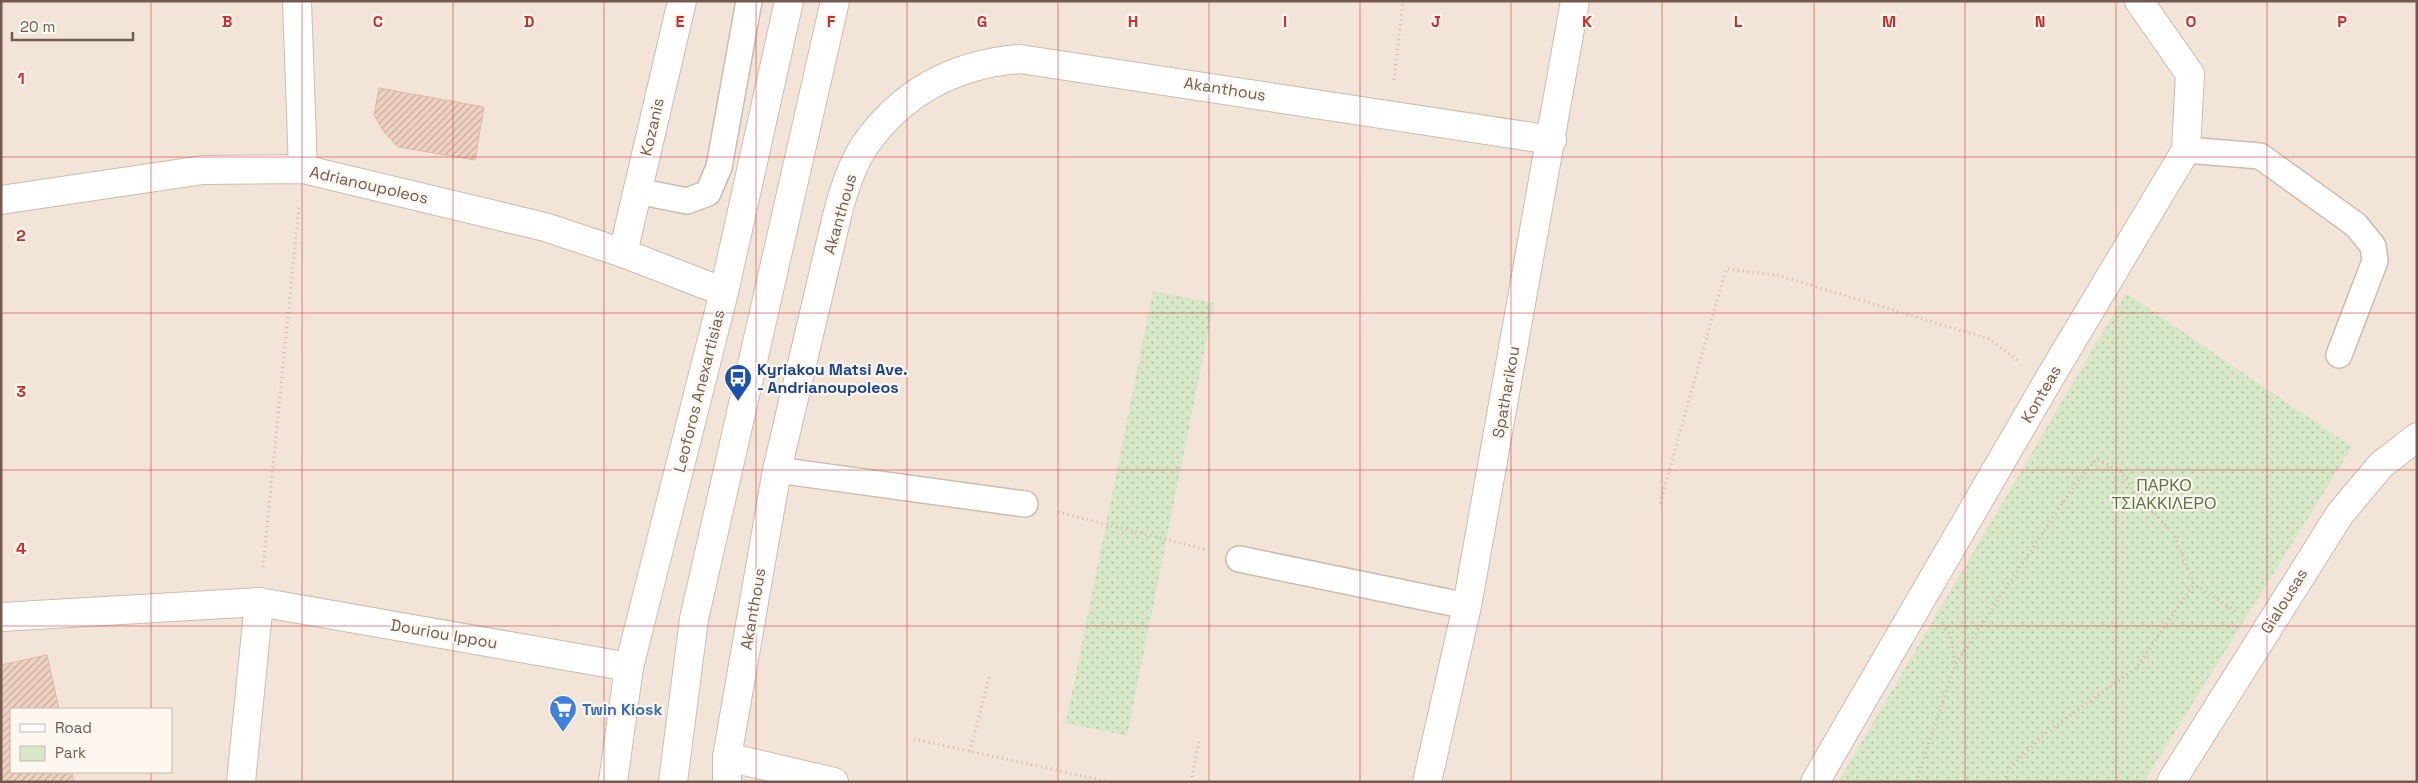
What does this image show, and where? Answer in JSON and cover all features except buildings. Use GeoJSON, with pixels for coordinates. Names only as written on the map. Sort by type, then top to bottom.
{"type":"FeatureCollection","features":[{"type":"Feature","properties":{"kind":"street"},"geometry":{"type":"LineString","coordinates":[[297,1],[303,169]]}},
{"type":"Feature","properties":{"kind":"street","name":"Kozanis"},"geometry":{"type":"LineString","coordinates":[[624,253],[682,1]]}},
{"type":"Feature","properties":{"kind":"street","name":"Leoforos Anexartisias"},"geometry":{"type":"LineString","coordinates":[[613,782],[629,667],[724,292],[789,1]]}},
{"type":"Feature","properties":{"kind":"street"},"geometry":{"type":"LineString","coordinates":[[673,782],[694,619],[835,1]]}},
{"type":"Feature","properties":{"kind":"street","name":"Spatharikou"},"geometry":{"type":"LineString","coordinates":[[1427,782],[1467,606],[1552,140],[1575,1]]}},
{"type":"Feature","properties":{"kind":"street","name":"Konteas"},"geometry":{"type":"LineString","coordinates":[[1815,782],[2186,150],[2190,74],[2139,1]]}},
{"type":"Feature","properties":{"kind":"street","name":"Akanthous"},"geometry":{"type":"LineString","coordinates":[[727,769],[777,470],[836,216],[854,166],[864,146],[881,125],[918,92],[962,69],[991,61],[1020,59],[1552,140]]}},
{"type":"Feature","properties":{"kind":"street","name":"Adrianoupoleos"},"geometry":{"type":"LineString","coordinates":[[1,200],[203,170],[303,169],[546,227],[624,253],[724,292]]}},
{"type":"Feature","properties":{"kind":"street","name":"Gialousas"},"geometry":{"type":"LineString","coordinates":[[2171,782],[2340,514],[2381,465],[2417,436]]}},
{"type":"Feature","properties":{"kind":"street"},"geometry":{"type":"LineString","coordinates":[[241,782],[259,602]]}},
{"type":"Feature","properties":{"kind":"street","name":"Douriou Ippou"},"geometry":{"type":"LineString","coordinates":[[1,617],[259,602],[629,667]]}},
{"type":"Feature","properties":{"kind":"street"},"geometry":{"type":"LineString","coordinates":[[727,769],[834,782]]}},
{"type":"Feature","properties":{"kind":"lane"},"geometry":{"type":"LineString","coordinates":[[637,191],[687,201],[708,193],[719,167],[748,1]]}},
{"type":"Feature","properties":{"kind":"lane"},"geometry":{"type":"LineString","coordinates":[[2186,150],[2260,156],[2356,225],[2373,246],[2375,261],[2339,355]]}},
{"type":"Feature","properties":{"kind":"lane"},"geometry":{"type":"LineString","coordinates":[[777,470],[1025,504]]}},
{"type":"Feature","properties":{"kind":"lane"},"geometry":{"type":"LineString","coordinates":[[1239,559],[1467,606]]}},
{"type":"Feature","properties":{"kind":"path"},"geometry":{"type":"LineString","coordinates":[[1390,114],[1403,1]]}},
{"type":"Feature","properties":{"kind":"path"},"geometry":{"type":"LineString","coordinates":[[259,602],[303,169]]}},
{"type":"Feature","properties":{"kind":"path"},"geometry":{"type":"LineString","coordinates":[[1660,503],[1726,269],[1777,275],[1989,339],[2047,384]]}},
{"type":"Feature","properties":{"kind":"path"},"geometry":{"type":"LineString","coordinates":[[1916,782],[1955,665],[2075,484],[2097,459],[2120,471],[2134,491],[2173,533],[2194,584],[2266,631]]}},
{"type":"Feature","properties":{"kind":"path"},"geometry":{"type":"LineString","coordinates":[[1025,504],[1239,559]]}},
{"type":"Feature","properties":{"kind":"path"},"geometry":{"type":"LineString","coordinates":[[2004,782],[2008,770],[2047,732],[2136,668],[2194,584]]}},
{"type":"Feature","properties":{"kind":"path"},"geometry":{"type":"LineString","coordinates":[[970,751],[990,674]]}},
{"type":"Feature","properties":{"kind":"path"},"geometry":{"type":"LineString","coordinates":[[914,739],[1110,782]]}},
{"type":"Feature","properties":{"kind":"path"},"geometry":{"type":"LineString","coordinates":[[1191,782],[1200,741]]}},
{"type":"Feature","properties":{"kind":"shaded area"},"geometry":{"type":"Polygon","coordinates":[[[1,1],[2417,1],[2417,782],[1,782],[1,1]]]}},
{"type":"Feature","properties":{"kind":"green space"},"geometry":{"type":"Polygon","coordinates":[[[1153,291],[1214,303],[1127,736],[1066,723],[1153,291]]]}},
{"type":"Feature","properties":{"kind":"green space","name":"ΠΑΡΚΟ ΤΣΙΑΚΚΙΛΕΡΟ"},"geometry":{"type":"Polygon","coordinates":[[[2126,293],[2352,447],[2144,782],[1838,782],[2126,293]]]}},
{"type":"Feature","properties":{"kind":"place","name":"Kyriakou Matsi Ave. - Andrianoupoleos"},"geometry":{"type":"Point","coordinates":[738,402]}},
{"type":"Feature","properties":{"kind":"place","name":"Twin Kiosk"},"geometry":{"type":"Point","coordinates":[563,733]}}]}
